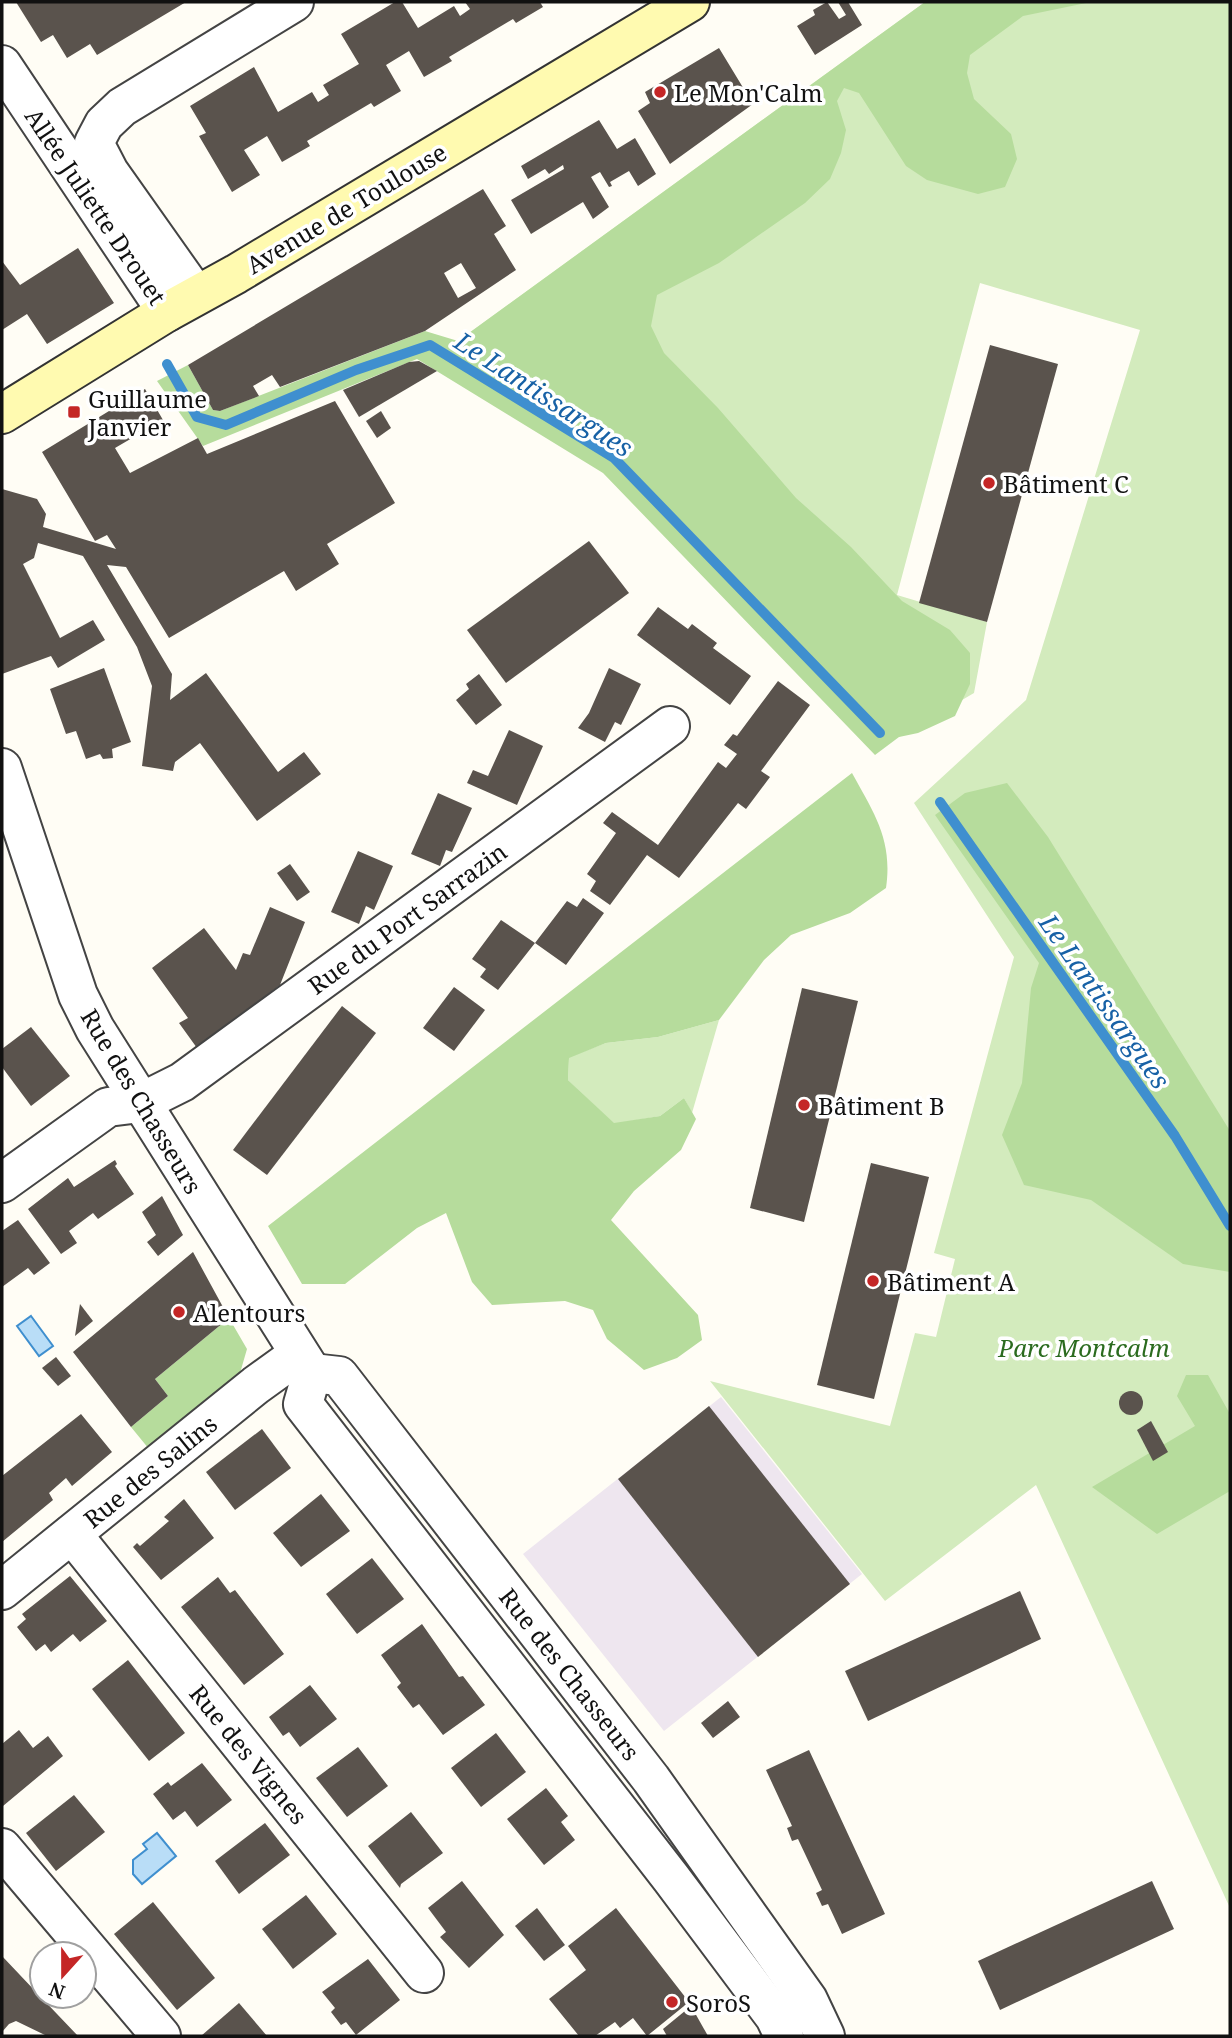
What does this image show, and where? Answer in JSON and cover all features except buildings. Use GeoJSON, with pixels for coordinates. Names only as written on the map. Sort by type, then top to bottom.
{"type":"FeatureCollection","features":[{"type":"Feature","properties":{"kind":"main road","name":"Avenue de Toulouse"},"geometry":{"type":"LineString","coordinates":[[2,414],[690,2]]}},
{"type":"Feature","properties":{"kind":"street"},"geometry":{"type":"LineString","coordinates":[[182,304],[94,143],[104,124],[122,107],[294,2]]}},
{"type":"Feature","properties":{"kind":"street","name":"Allée Juliette Drouet"},"geometry":{"type":"LineString","coordinates":[[2,65],[182,304]]}},
{"type":"Feature","properties":{"kind":"street","name":"Rue du Port Sarrazin"},"geometry":{"type":"LineString","coordinates":[[2,1183],[108,1108],[140,1103],[182,1082],[670,726]]}},
{"type":"Feature","properties":{"kind":"street","name":"Rue des Chasseurs"},"geometry":{"type":"LineString","coordinates":[[2,771],[78,995],[95,1029],[306,1363],[339,1376],[651,1779],[808,2000],[825,2036]]}},
{"type":"Feature","properties":{"kind":"street","name":"Rue des Chasseurs"},"geometry":{"type":"LineString","coordinates":[[306,1363],[303,1404],[671,1878],[779,2027],[808,2000]]}},
{"type":"Feature","properties":{"kind":"street","name":"Rue des Salins"},"geometry":{"type":"LineString","coordinates":[[2,1590],[72,1534],[306,1363]]}},
{"type":"Feature","properties":{"kind":"street","name":"Rue des Vignes"},"geometry":{"type":"LineString","coordinates":[[72,1534],[424,1973]]}},
{"type":"Feature","properties":{"kind":"street"},"geometry":{"type":"LineString","coordinates":[[2,1848],[161,2036]]}},
{"type":"Feature","properties":{"kind":"shaded area"},"geometry":{"type":"Polygon","coordinates":[[[721,1397],[862,1574],[664,1731],[523,1554],[721,1397]]]}},
{"type":"Feature","properties":{"kind":"green space","name":"Parc Montcalm"},"geometry":{"type":"Polygon","coordinates":[[[925,2],[1230,2],[1230,1908],[1036,1485],[885,1601],[710,1381],[890,1426],[915,1333],[936,1337],[955,1259],[934,1253],[1014,957],[914,803],[1026,700],[1140,330],[980,283],[897,595],[987,622],[974,693],[899,737],[458,341],[925,2]]]}},
{"type":"Feature","properties":{"kind":"green space"},"geometry":{"type":"Polygon","coordinates":[[[925,2],[1091,2],[1023,16],[970,55],[967,73],[974,99],[1011,134],[1017,159],[1005,187],[978,194],[927,180],[906,166],[859,93],[844,88],[837,101],[846,130],[841,153],[830,179],[805,203],[719,263],[657,295],[651,326],[664,353],[718,408],[796,498],[851,547],[902,601],[950,630],[970,653],[970,684],[955,716],[918,733],[899,737],[875,755],[603,473],[417,359],[203,446],[157,381],[188,365],[213,410],[220,411],[425,331],[458,341],[925,2]]]}},
{"type":"Feature","properties":{"kind":"green space"},"geometry":{"type":"Polygon","coordinates":[[[852,773],[874,814],[884,841],[887,855],[886,888],[850,913],[791,935],[764,960],[719,1020],[658,1037],[606,1043],[569,1058],[568,1080],[614,1123],[660,1116],[684,1098],[696,1119],[681,1150],[634,1191],[611,1220],[698,1315],[702,1340],[677,1358],[644,1370],[607,1339],[593,1310],[565,1301],[492,1305],[472,1282],[446,1213],[417,1228],[345,1284],[302,1284],[268,1226],[852,773]]]}},
{"type":"Feature","properties":{"kind":"green space"},"geometry":{"type":"Polygon","coordinates":[[[1007,783],[1048,837],[1230,1131],[1230,1272],[1183,1264],[1091,1200],[1024,1185],[1002,1135],[1022,1083],[1031,988],[1039,963],[935,815],[965,793],[1007,783]]]}},
{"type":"Feature","properties":{"kind":"green space"},"geometry":{"type":"Polygon","coordinates":[[[719,1020],[692,1113],[684,1098],[660,1116],[614,1124],[568,1080],[569,1057],[606,1043],[658,1037],[719,1020]]]}},
{"type":"Feature","properties":{"kind":"green space"},"geometry":{"type":"Polygon","coordinates":[[[229,1318],[247,1349],[238,1380],[149,1449],[131,1427],[168,1396],[155,1379],[229,1318]]]}},
{"type":"Feature","properties":{"kind":"green space"},"geometry":{"type":"Polygon","coordinates":[[[1186,1375],[1208,1375],[1230,1414],[1230,1491],[1157,1534],[1092,1487],[1195,1426],[1177,1396],[1186,1375]]]}},
{"type":"Feature","properties":{"kind":"water"},"geometry":{"type":"Polygon","coordinates":[[[31,1316],[53,1346],[39,1356],[17,1326],[31,1316]]]}},
{"type":"Feature","properties":{"kind":"water"},"geometry":{"type":"Polygon","coordinates":[[[157,1833],[176,1856],[142,1884],[133,1874],[133,1860],[147,1849],[143,1844],[157,1833]]]}},
{"type":"Feature","properties":{"kind":"waterway","name":"Le Lantissargues"},"geometry":{"type":"LineString","coordinates":[[167,364],[197,417],[226,425],[356,370],[430,345],[614,458],[880,733]]}},
{"type":"Feature","properties":{"kind":"waterway","name":"Le Lantissargues"},"geometry":{"type":"LineString","coordinates":[[940,802],[1175,1136],[1230,1226]]}},
{"type":"Feature","properties":{"kind":"place","name":"Le Mon'Calm"},"geometry":{"type":"Point","coordinates":[660,92]}},
{"type":"Feature","properties":{"kind":"place","name":"Guillaume Janvier"},"geometry":{"type":"Point","coordinates":[74,412]}},
{"type":"Feature","properties":{"kind":"place","name":"Bâtiment C"},"geometry":{"type":"Point","coordinates":[989,483]}},
{"type":"Feature","properties":{"kind":"place","name":"Bâtiment B"},"geometry":{"type":"Point","coordinates":[804,1105]}},
{"type":"Feature","properties":{"kind":"place","name":"Bâtiment A"},"geometry":{"type":"Point","coordinates":[873,1281]}},
{"type":"Feature","properties":{"kind":"place","name":"Alentours"},"geometry":{"type":"Point","coordinates":[179,1312]}},
{"type":"Feature","properties":{"kind":"place","name":"SoroS"},"geometry":{"type":"Point","coordinates":[672,2002]}}]}
